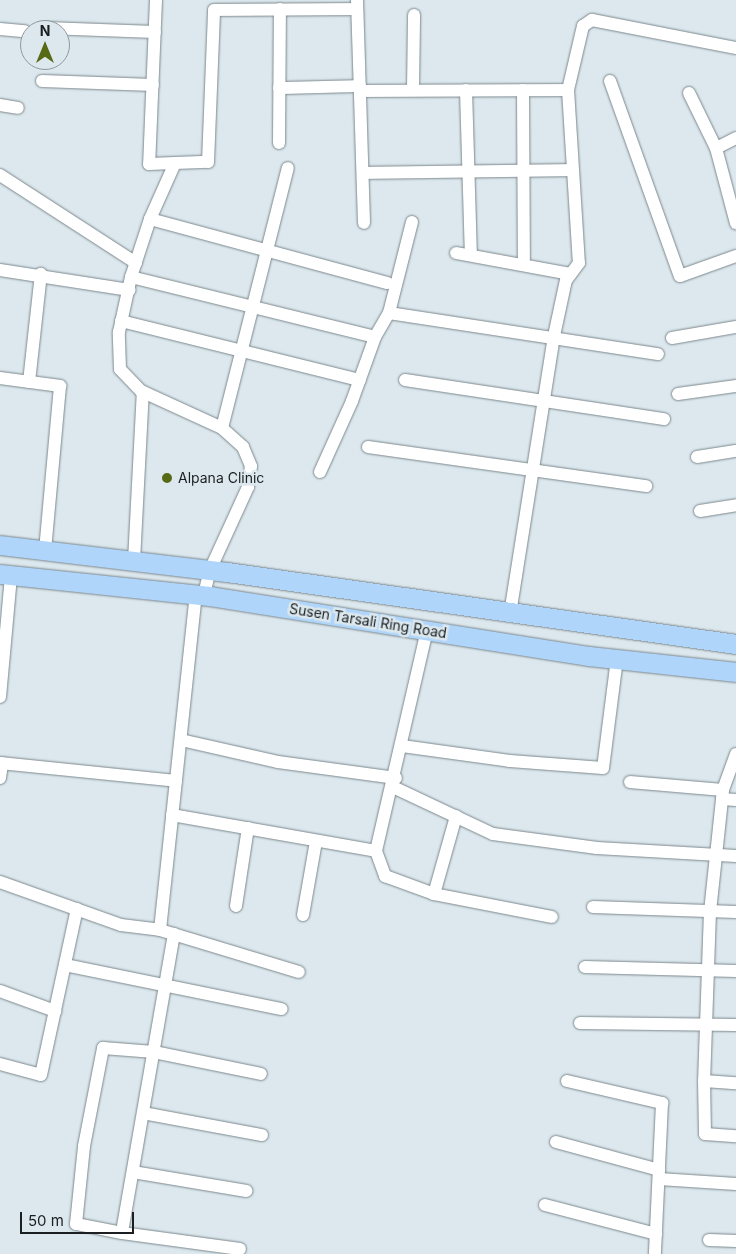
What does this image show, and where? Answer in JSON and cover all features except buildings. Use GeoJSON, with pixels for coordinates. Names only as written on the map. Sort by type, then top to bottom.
{"type":"FeatureCollection","features":[{"type":"Feature","properties":{"kind":"main road","name":"Susen Tarsali Ring Road"},"geometry":{"type":"LineString","coordinates":[[0,545],[210,570],[510,615],[736,644]]}},
{"type":"Feature","properties":{"kind":"main road","name":"Susen Tarsali Ring Road"},"geometry":{"type":"LineString","coordinates":[[6,575],[200,595],[617,659],[736,672]]}},
{"type":"Feature","properties":{"kind":"street"},"geometry":{"type":"LineString","coordinates":[[156,0],[149,164],[208,162],[214,10],[253,5],[280,9],[308,5],[357,4],[364,223]]}},
{"type":"Feature","properties":{"kind":"street"},"geometry":{"type":"LineString","coordinates":[[278,143],[280,9]]}},
{"type":"Feature","properties":{"kind":"street"},"geometry":{"type":"LineString","coordinates":[[414,15],[414,90]]}},
{"type":"Feature","properties":{"kind":"street"},"geometry":{"type":"LineString","coordinates":[[510,615],[534,469],[542,400],[554,336],[570,274],[579,263],[568,90],[583,26],[592,20],[736,48]]}},
{"type":"Feature","properties":{"kind":"street"},"geometry":{"type":"LineString","coordinates":[[0,29],[20,31]]}},
{"type":"Feature","properties":{"kind":"street"},"geometry":{"type":"LineString","coordinates":[[70,29],[155,32]]}},
{"type":"Feature","properties":{"kind":"street"},"geometry":{"type":"LineString","coordinates":[[42,81],[152,85]]}},
{"type":"Feature","properties":{"kind":"street"},"geometry":{"type":"LineString","coordinates":[[610,82],[680,276],[736,256]]}},
{"type":"Feature","properties":{"kind":"street"},"geometry":{"type":"LineString","coordinates":[[279,88],[568,90]]}},
{"type":"Feature","properties":{"kind":"street"},"geometry":{"type":"LineString","coordinates":[[466,90],[466,172],[471,256]]}},
{"type":"Feature","properties":{"kind":"street"},"geometry":{"type":"LineString","coordinates":[[523,90],[524,265]]}},
{"type":"Feature","properties":{"kind":"street"},"geometry":{"type":"LineString","coordinates":[[689,93],[716,148],[736,223]]}},
{"type":"Feature","properties":{"kind":"street"},"geometry":{"type":"LineString","coordinates":[[0,105],[18,108]]}},
{"type":"Feature","properties":{"kind":"street"},"geometry":{"type":"LineString","coordinates":[[716,148],[736,138]]}},
{"type":"Feature","properties":{"kind":"street"},"geometry":{"type":"LineString","coordinates":[[160,930],[176,781],[200,595],[252,477],[249,456],[222,428],[143,392],[120,369],[122,321],[130,284],[150,219],[175,163]]}},
{"type":"Feature","properties":{"kind":"street"},"geometry":{"type":"LineString","coordinates":[[222,428],[288,168]]}},
{"type":"Feature","properties":{"kind":"street"},"geometry":{"type":"LineString","coordinates":[[363,173],[572,170]]}},
{"type":"Feature","properties":{"kind":"street"},"geometry":{"type":"LineString","coordinates":[[0,176],[136,263]]}},
{"type":"Feature","properties":{"kind":"street"},"geometry":{"type":"LineString","coordinates":[[150,219],[388,283]]}},
{"type":"Feature","properties":{"kind":"street"},"geometry":{"type":"LineString","coordinates":[[320,472],[360,380],[375,337],[389,313],[412,222]]}},
{"type":"Feature","properties":{"kind":"street"},"geometry":{"type":"LineString","coordinates":[[456,253],[570,274]]}},
{"type":"Feature","properties":{"kind":"street"},"geometry":{"type":"LineString","coordinates":[[0,270],[130,284],[252,306],[375,337]]}},
{"type":"Feature","properties":{"kind":"street"},"geometry":{"type":"LineString","coordinates":[[29,382],[41,274]]}},
{"type":"Feature","properties":{"kind":"street"},"geometry":{"type":"LineString","coordinates":[[389,313],[554,336],[658,354]]}},
{"type":"Feature","properties":{"kind":"street"},"geometry":{"type":"LineString","coordinates":[[122,321],[360,380]]}},
{"type":"Feature","properties":{"kind":"street"},"geometry":{"type":"LineString","coordinates":[[672,338],[736,327]]}},
{"type":"Feature","properties":{"kind":"street"},"geometry":{"type":"LineString","coordinates":[[0,378],[60,386],[45,550]]}},
{"type":"Feature","properties":{"kind":"street"},"geometry":{"type":"LineString","coordinates":[[406,380],[664,419]]}},
{"type":"Feature","properties":{"kind":"street"},"geometry":{"type":"LineString","coordinates":[[678,394],[736,386]]}},
{"type":"Feature","properties":{"kind":"street"},"geometry":{"type":"LineString","coordinates":[[134,561],[143,392]]}},
{"type":"Feature","properties":{"kind":"street"},"geometry":{"type":"LineString","coordinates":[[368,447],[646,486]]}},
{"type":"Feature","properties":{"kind":"street"},"geometry":{"type":"LineString","coordinates":[[698,457],[736,451]]}},
{"type":"Feature","properties":{"kind":"street"},"geometry":{"type":"LineString","coordinates":[[700,511],[736,505]]}},
{"type":"Feature","properties":{"kind":"street"},"geometry":{"type":"LineString","coordinates":[[0,697],[6,575]]}},
{"type":"Feature","properties":{"kind":"street"},"geometry":{"type":"LineString","coordinates":[[427,630],[394,783],[376,851],[384,876],[434,894],[552,917]]}},
{"type":"Feature","properties":{"kind":"street"},"geometry":{"type":"LineString","coordinates":[[402,746],[510,761],[603,768],[617,659]]}},
{"type":"Feature","properties":{"kind":"street"},"geometry":{"type":"LineString","coordinates":[[181,740],[278,762],[394,783],[493,834],[597,848],[736,856]]}},
{"type":"Feature","properties":{"kind":"street"},"geometry":{"type":"LineString","coordinates":[[736,754],[722,794],[710,912],[706,970],[704,1081],[704,1134],[736,1136]]}},
{"type":"Feature","properties":{"kind":"street"},"geometry":{"type":"LineString","coordinates":[[0,778],[1,763],[176,781]]}},
{"type":"Feature","properties":{"kind":"street"},"geometry":{"type":"LineString","coordinates":[[630,782],[722,794],[736,800]]}},
{"type":"Feature","properties":{"kind":"street"},"geometry":{"type":"LineString","coordinates":[[172,815],[376,851]]}},
{"type":"Feature","properties":{"kind":"street"},"geometry":{"type":"LineString","coordinates":[[434,894],[456,816]]}},
{"type":"Feature","properties":{"kind":"street"},"geometry":{"type":"LineString","coordinates":[[236,906],[248,828]]}},
{"type":"Feature","properties":{"kind":"street"},"geometry":{"type":"LineString","coordinates":[[303,915],[316,841]]}},
{"type":"Feature","properties":{"kind":"street"},"geometry":{"type":"LineString","coordinates":[[0,882],[121,925],[160,930],[299,972]]}},
{"type":"Feature","properties":{"kind":"street"},"geometry":{"type":"LineString","coordinates":[[593,907],[736,912]]}},
{"type":"Feature","properties":{"kind":"street"},"geometry":{"type":"LineString","coordinates":[[0,1064],[41,1075],[77,909]]}},
{"type":"Feature","properties":{"kind":"street"},"geometry":{"type":"LineString","coordinates":[[122,1233],[174,934]]}},
{"type":"Feature","properties":{"kind":"street"},"geometry":{"type":"LineString","coordinates":[[65,965],[282,1009]]}},
{"type":"Feature","properties":{"kind":"street"},"geometry":{"type":"LineString","coordinates":[[585,967],[736,971]]}},
{"type":"Feature","properties":{"kind":"street"},"geometry":{"type":"LineString","coordinates":[[0,991],[55,1011]]}},
{"type":"Feature","properties":{"kind":"street"},"geometry":{"type":"LineString","coordinates":[[580,1023],[654,1026],[736,1025]]}},
{"type":"Feature","properties":{"kind":"street"},"geometry":{"type":"LineString","coordinates":[[240,1249],[122,1233],[76,1224],[84,1146],[103,1048],[154,1052],[261,1074]]}},
{"type":"Feature","properties":{"kind":"street"},"geometry":{"type":"LineString","coordinates":[[568,1081],[662,1103],[655,1254]]}},
{"type":"Feature","properties":{"kind":"street"},"geometry":{"type":"LineString","coordinates":[[704,1081],[736,1083]]}},
{"type":"Feature","properties":{"kind":"street"},"geometry":{"type":"LineString","coordinates":[[143,1113],[262,1135]]}},
{"type":"Feature","properties":{"kind":"street"},"geometry":{"type":"LineString","coordinates":[[556,1142],[659,1174],[736,1184]]}},
{"type":"Feature","properties":{"kind":"street"},"geometry":{"type":"LineString","coordinates":[[132,1172],[246,1191]]}},
{"type":"Feature","properties":{"kind":"street"},"geometry":{"type":"LineString","coordinates":[[545,1205],[656,1234]]}},
{"type":"Feature","properties":{"kind":"street"},"geometry":{"type":"LineString","coordinates":[[710,1240],[736,1241]]}},
{"type":"Feature","properties":{"kind":"place","name":"Alpana Clinic"},"geometry":{"type":"Point","coordinates":[167,478]}}]}
